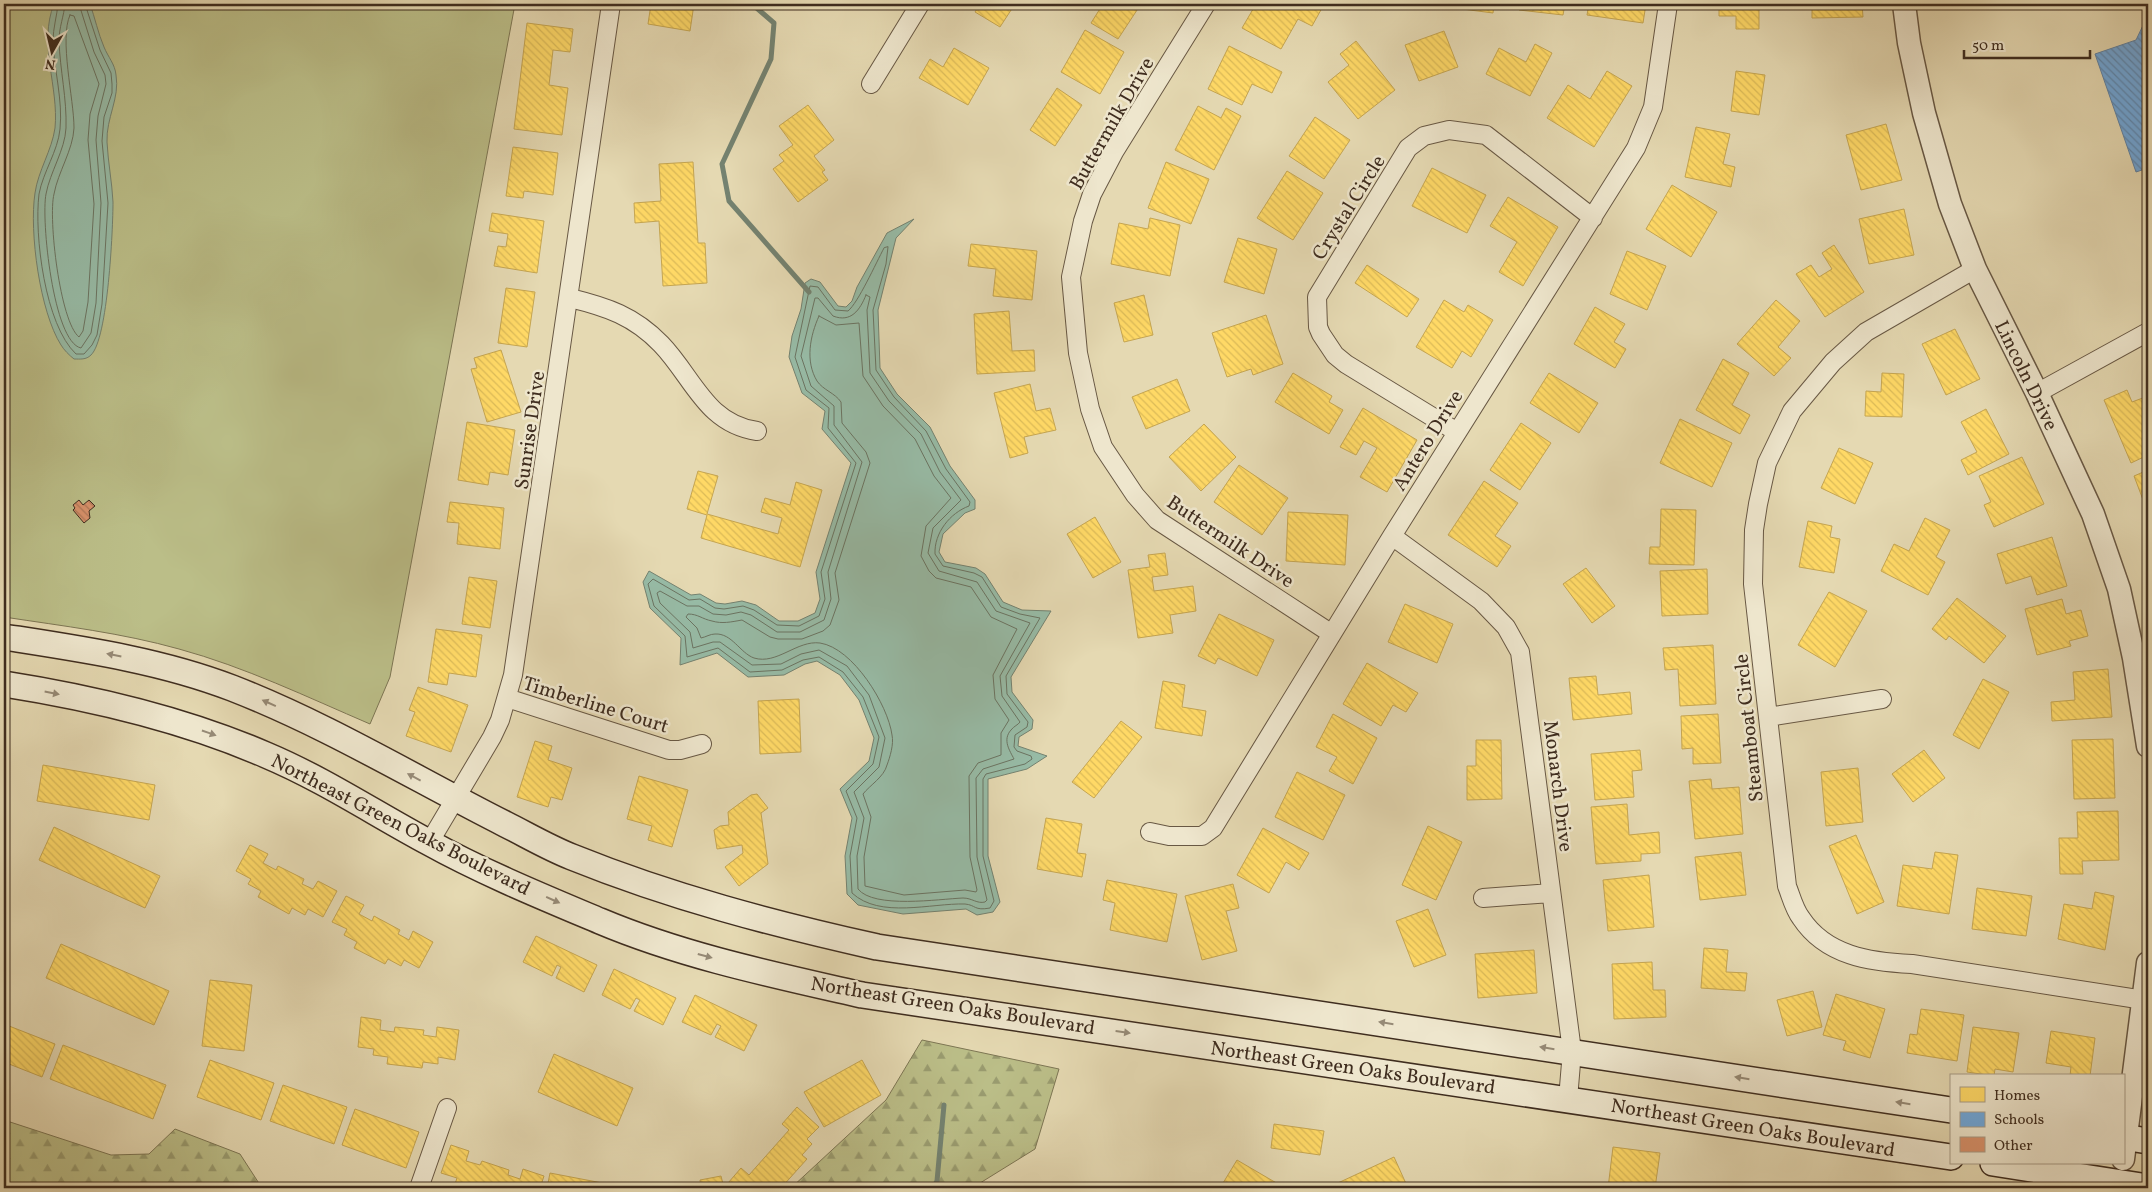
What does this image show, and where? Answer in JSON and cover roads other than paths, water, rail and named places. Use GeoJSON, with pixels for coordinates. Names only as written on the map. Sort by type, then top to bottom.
{"type":"FeatureCollection","features":[{"type":"Feature","properties":{"kind":"main road"},"geometry":{"type":"LineString","coordinates":[[4,637],[125,658],[178,670],[230,687],[327,730],[457,800],[570,856],[661,890],[783,926],[878,947],[1950,1110]]}},
{"type":"Feature","properties":{"kind":"main road","name":"Northeast Green Oaks Boulevard"},"geometry":{"type":"LineString","coordinates":[[4,684],[128,709],[228,740],[322,781],[430,843],[602,922],[694,953],[862,995],[1950,1157]]}},
{"type":"Feature","properties":{"kind":"main road"},"geometry":{"type":"LineString","coordinates":[[2126,1158],[2148,1187]]}},
{"type":"Feature","properties":{"kind":"street","name":"Sunrise Drive"},"geometry":{"type":"LineString","coordinates":[[430,843],[457,800],[492,737],[507,698],[517,653],[612,4]]}},
{"type":"Feature","properties":{"kind":"street"},"geometry":{"type":"LineString","coordinates":[[872,84],[920,4]]}},
{"type":"Feature","properties":{"kind":"street","name":"Buttermilk Drive"},"geometry":{"type":"LineString","coordinates":[[1206,4],[1114,152],[1092,194],[1083,221],[1071,276],[1078,353],[1090,409],[1103,447],[1135,495],[1157,520],[1332,634]]}},
{"type":"Feature","properties":{"kind":"street","name":"Antero Drive"},"geometry":{"type":"LineString","coordinates":[[1150,832],[1169,836],[1202,836],[1213,828],[1392,536],[1636,148],[1653,107],[1668,4]]}},
{"type":"Feature","properties":{"kind":"street","name":"Lincoln Drive"},"geometry":{"type":"LineString","coordinates":[[1904,4],[1909,44],[1924,113],[1950,204],[1975,269],[2038,393],[2094,514],[2119,589],[2134,658],[2148,746]]}},
{"type":"Feature","properties":{"kind":"street","name":"Crystal Circle"},"geometry":{"type":"LineString","coordinates":[[1457,432],[1346,364],[1335,355],[1318,327],[1317,297],[1408,148],[1424,136],[1449,130],[1486,135],[1593,218]]}},
{"type":"Feature","properties":{"kind":"street","name":"Steamboat Circle"},"geometry":{"type":"LineString","coordinates":[[1975,269],[1866,332],[1833,362],[1792,411],[1767,463],[1756,521],[1753,584],[1787,886],[1800,918],[1822,940],[1838,951],[1876,962],[1912,964],[2144,1000]]}},
{"type":"Feature","properties":{"kind":"street"},"geometry":{"type":"LineString","coordinates":[[570,298],[609,307],[638,324],[661,344],[718,416],[742,429],[757,431]]}},
{"type":"Feature","properties":{"kind":"street"},"geometry":{"type":"LineString","coordinates":[[2038,393],[2148,332]]}},
{"type":"Feature","properties":{"kind":"street","name":"Monarch Drive"},"geometry":{"type":"LineString","coordinates":[[1392,536],[1481,601],[1506,627],[1520,652],[1572,1052],[1568,1099]]}},
{"type":"Feature","properties":{"kind":"street","name":"Timberline Court"},"geometry":{"type":"LineString","coordinates":[[507,698],[669,750],[680,750],[702,744]]}},
{"type":"Feature","properties":{"kind":"street"},"geometry":{"type":"LineString","coordinates":[[1768,716],[1882,699]]}},
{"type":"Feature","properties":{"kind":"street"},"geometry":{"type":"LineString","coordinates":[[1483,898],[1551,893]]}},
{"type":"Feature","properties":{"kind":"street"},"geometry":{"type":"LineString","coordinates":[[2126,1158],[2148,963]]}},
{"type":"Feature","properties":{"kind":"street"},"geometry":{"type":"LineString","coordinates":[[418,1188],[447,1108]]}},
{"type":"Feature","properties":{"kind":"water"},"geometry":{"type":"Polygon","coordinates":[[[54,4],[90,4],[102,42],[114,67],[117,83],[107,133],[113,202],[111,258],[105,307],[97,345],[91,355],[81,359],[74,359],[67,352],[54,331],[42,293],[35,250],[35,193],[55,128],[54,97],[48,50],[48,34],[54,4]]]}},
{"type":"Feature","properties":{"kind":"water"},"geometry":{"type":"Polygon","coordinates":[[[914,219],[896,238],[878,310],[880,368],[897,394],[930,427],[950,466],[975,500],[975,509],[965,513],[943,534],[939,552],[945,562],[976,568],[985,574],[1003,602],[1022,610],[1051,611],[1011,677],[1012,692],[1033,720],[1032,729],[1019,737],[1018,746],[1047,756],[1027,769],[988,779],[988,856],[1000,902],[993,912],[977,915],[966,909],[903,914],[858,905],[847,894],[845,856],[852,818],[840,789],[869,761],[874,738],[859,700],[840,675],[817,661],[805,664],[784,675],[748,677],[717,653],[680,665],[681,638],[650,608],[643,582],[649,571],[691,595],[700,594],[716,603],[725,604],[742,601],[756,605],[779,621],[798,621],[815,613],[820,599],[816,572],[851,463],[822,429],[825,411],[802,393],[789,357],[792,336],[801,309],[805,283],[811,279],[820,282],[838,306],[846,307],[852,301],[857,287],[887,233],[914,219]]]}},
{"type":"Feature","properties":{"kind":"waterway"},"geometry":{"type":"LineString","coordinates":[[752,4],[774,23],[771,59],[722,164],[729,201],[809,292]]}},
{"type":"Feature","properties":{"kind":"waterway"},"geometry":{"type":"LineString","coordinates":[[933,1188],[937,1181],[944,1105]]}}]}
